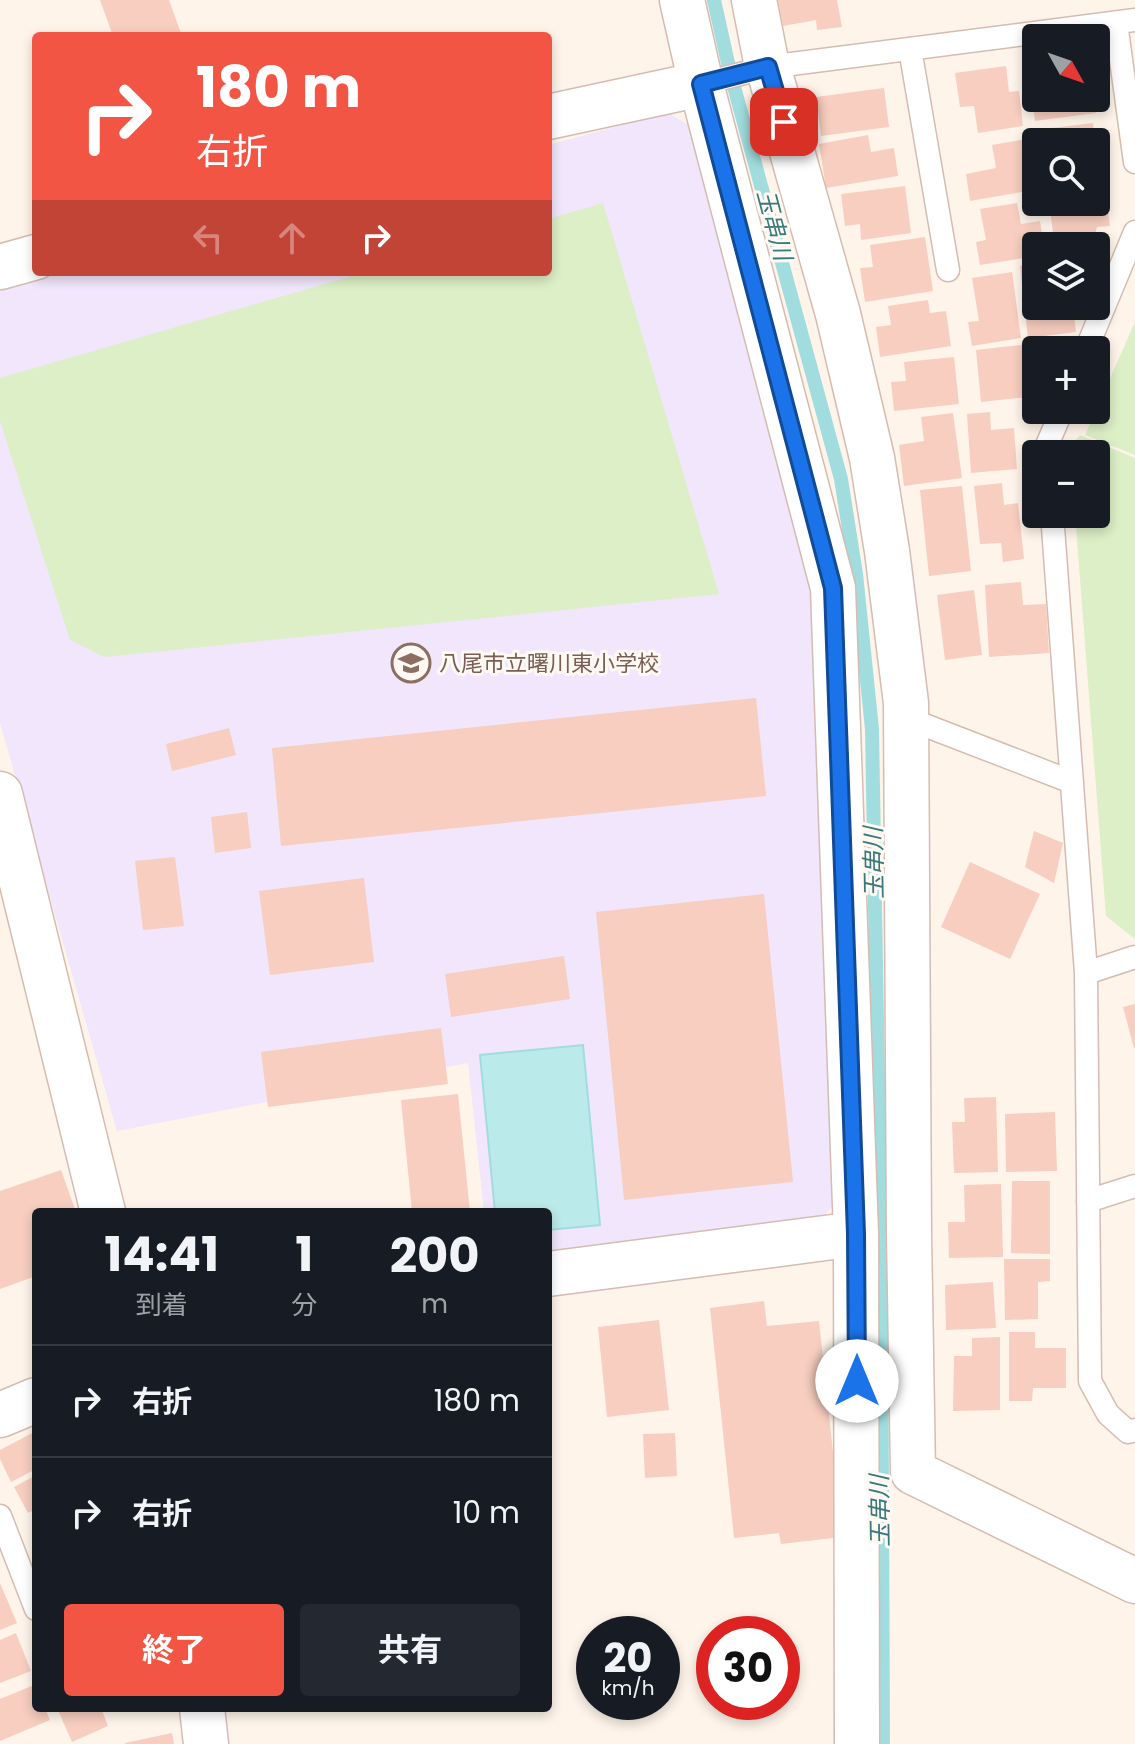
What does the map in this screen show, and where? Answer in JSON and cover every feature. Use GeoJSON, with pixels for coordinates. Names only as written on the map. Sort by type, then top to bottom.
{"type":"FeatureCollection","features":[{"type":"Feature","properties":{"kind":"street"},"geometry":{"type":"LineString","coordinates":[[682,0],[701,84],[833,588],[856,1234],[857,1744]]}},
{"type":"Feature","properties":{"kind":"street"},"geometry":{"type":"LineString","coordinates":[[754,0],[768,67],[838,314],[872,458],[887,551],[906,718],[913,1472],[1135,1581]]}},
{"type":"Feature","properties":{"kind":"street"},"geometry":{"type":"LineString","coordinates":[[552,116],[701,84]]}},
{"type":"Feature","properties":{"kind":"street"},"geometry":{"type":"LineString","coordinates":[[0,267],[32,258]]}},
{"type":"Feature","properties":{"kind":"street"},"geometry":{"type":"LineString","coordinates":[[0,794],[102,1208]]}},
{"type":"Feature","properties":{"kind":"street"},"geometry":{"type":"LineString","coordinates":[[552,1273],[856,1234]]}},
{"type":"Feature","properties":{"kind":"street"},"geometry":{"type":"LineString","coordinates":[[0,1415],[32,1402]]}},
{"type":"Feature","properties":{"kind":"street"},"geometry":{"type":"LineString","coordinates":[[202,1712],[206,1744]]}},
{"type":"Feature","properties":{"kind":"lane"},"geometry":{"type":"LineString","coordinates":[[701,84],[768,67],[1125,21],[1135,162]]}},
{"type":"Feature","properties":{"kind":"lane"},"geometry":{"type":"LineString","coordinates":[[910,49],[948,270]]}},
{"type":"Feature","properties":{"kind":"lane"},"geometry":{"type":"LineString","coordinates":[[1092,336],[1135,232]]}},
{"type":"Feature","properties":{"kind":"lane"},"geometry":{"type":"LineString","coordinates":[[1053,528],[1086,973],[1090,1381],[1108,1414],[1128,1432],[1135,1430]]}},
{"type":"Feature","properties":{"kind":"lane"},"geometry":{"type":"LineString","coordinates":[[906,718],[1072,782]]}},
{"type":"Feature","properties":{"kind":"lane"},"geometry":{"type":"LineString","coordinates":[[1086,973],[1135,957]]}},
{"type":"Feature","properties":{"kind":"lane"},"geometry":{"type":"LineString","coordinates":[[1088,1201],[1135,1186]]}},
{"type":"Feature","properties":{"kind":"lane"},"geometry":{"type":"LineString","coordinates":[[0,1516],[32,1599]]}},
{"type":"Feature","properties":{"kind":"shaded area","name":"八尾市立曙川東小学校"},"geometry":{"type":"Polygon","coordinates":[[[668,113],[700,131],[819,603],[840,1197],[815,1227],[552,1261],[552,1208],[484,1208],[468,1063],[117,1131],[0,723],[0,289],[50,276],[552,276],[552,144],[668,113]]]}},
{"type":"Feature","properties":{"kind":"green space"},"geometry":{"type":"Polygon","coordinates":[[[603,203],[719,594],[105,657],[70,640],[0,421],[0,378],[352,276],[552,276],[552,218],[603,203]]]}},
{"type":"Feature","properties":{"kind":"green space"},"geometry":{"type":"Polygon","coordinates":[[[1135,322],[1135,455],[1110,445],[1110,440],[1098,440],[1085,435],[1090,424],[1110,424],[1110,378],[1135,322]]]}},
{"type":"Feature","properties":{"kind":"green space"},"geometry":{"type":"Polygon","coordinates":[[[1080,435],[1092,440],[1076,440],[1080,435]]]}},
{"type":"Feature","properties":{"kind":"green space"},"geometry":{"type":"Polygon","coordinates":[[[1110,448],[1135,458],[1135,939],[1106,916],[1076,528],[1110,528],[1110,448]]]}},
{"type":"Feature","properties":{"kind":"water"},"geometry":{"type":"Polygon","coordinates":[[[583,1045],[600,1225],[552,1230],[552,1208],[495,1208],[480,1055],[583,1045]]]}},
{"type":"Feature","properties":{"kind":"building"},"geometry":{"type":"Polygon","coordinates":[[[100,0],[169,0],[181,32],[112,32],[100,0]]]}},
{"type":"Feature","properties":{"kind":"building"},"geometry":{"type":"Polygon","coordinates":[[[778,0],[837,0],[842,27],[817,30],[816,20],[783,26],[778,0]]]}},
{"type":"Feature","properties":{"kind":"building"},"geometry":{"type":"Polygon","coordinates":[[[1006,66],[1009,92],[1019,91],[1023,126],[978,133],[974,106],[960,107],[955,73],[1006,66]]]}},
{"type":"Feature","properties":{"kind":"building"},"geometry":{"type":"Polygon","coordinates":[[[884,88],[889,127],[821,136],[816,97],[884,88]]]}},
{"type":"Feature","properties":{"kind":"building"},"geometry":{"type":"Polygon","coordinates":[[[1034,112],[1096,112],[1096,113],[1035,121],[1034,112]]]}},
{"type":"Feature","properties":{"kind":"building"},"geometry":{"type":"Polygon","coordinates":[[[1093,123],[1094,128],[1052,128],[1093,123]]]}},
{"type":"Feature","properties":{"kind":"building"},"geometry":{"type":"Polygon","coordinates":[[[868,135],[871,152],[894,148],[898,176],[826,188],[819,144],[868,135]]]}},
{"type":"Feature","properties":{"kind":"building"},"geometry":{"type":"Polygon","coordinates":[[[1022,140],[1022,192],[970,201],[966,174],[996,168],[992,145],[1022,140]]]}},
{"type":"Feature","properties":{"kind":"building"},"geometry":{"type":"Polygon","coordinates":[[[905,186],[911,233],[861,240],[860,224],[845,226],[841,194],[905,186]]]}},
{"type":"Feature","properties":{"kind":"building"},"geometry":{"type":"Polygon","coordinates":[[[1017,203],[1021,224],[1040,221],[1042,232],[1022,232],[1022,258],[980,265],[976,242],[986,240],[980,209],[1017,203]]]}},
{"type":"Feature","properties":{"kind":"building"},"geometry":{"type":"Polygon","coordinates":[[[1051,216],[1109,216],[1110,226],[1097,227],[1096,232],[1053,232],[1051,216]]]}},
{"type":"Feature","properties":{"kind":"building"},"geometry":{"type":"Polygon","coordinates":[[[925,237],[933,291],[865,302],[860,268],[873,267],[870,245],[925,237]]]}},
{"type":"Feature","properties":{"kind":"building"},"geometry":{"type":"Polygon","coordinates":[[[1012,272],[1021,338],[972,346],[968,322],[979,321],[972,278],[1012,272]]]}},
{"type":"Feature","properties":{"kind":"building"},"geometry":{"type":"Polygon","coordinates":[[[928,300],[930,313],[946,311],[951,346],[880,357],[876,327],[891,325],[888,306],[928,300]]]}},
{"type":"Feature","properties":{"kind":"building"},"geometry":{"type":"Polygon","coordinates":[[[1026,320],[1075,320],[1076,332],[1028,336],[1026,320]]]}},
{"type":"Feature","properties":{"kind":"building"},"geometry":{"type":"Polygon","coordinates":[[[1022,345],[1022,398],[981,402],[976,350],[1022,345]]]}},
{"type":"Feature","properties":{"kind":"building"},"geometry":{"type":"Polygon","coordinates":[[[954,357],[959,404],[894,411],[891,382],[906,381],[904,362],[954,357]]]}},
{"type":"Feature","properties":{"kind":"building"},"geometry":{"type":"Polygon","coordinates":[[[990,412],[991,430],[1014,428],[1017,469],[971,473],[967,414],[990,412]]]}},
{"type":"Feature","properties":{"kind":"building"},"geometry":{"type":"Polygon","coordinates":[[[953,413],[962,478],[904,486],[899,445],[924,441],[921,417],[953,413]]]}},
{"type":"Feature","properties":{"kind":"building"},"geometry":{"type":"Polygon","coordinates":[[[1002,483],[1004,505],[1018,503],[1024,559],[1003,562],[1001,543],[980,544],[974,486],[1002,483]]]}},
{"type":"Feature","properties":{"kind":"building"},"geometry":{"type":"Polygon","coordinates":[[[962,486],[971,571],[929,576],[920,490],[962,486]]]}},
{"type":"Feature","properties":{"kind":"building"},"geometry":{"type":"Polygon","coordinates":[[[1021,582],[1023,605],[1046,604],[1049,653],[989,657],[985,585],[1021,582]]]}},
{"type":"Feature","properties":{"kind":"building"},"geometry":{"type":"Polygon","coordinates":[[[974,590],[982,655],[945,660],[937,595],[974,590]]]}},
{"type":"Feature","properties":{"kind":"building"},"geometry":{"type":"Polygon","coordinates":[[[756,698],[766,796],[281,846],[272,748],[756,698]]]}},
{"type":"Feature","properties":{"kind":"building"},"geometry":{"type":"Polygon","coordinates":[[[229,728],[236,755],[172,771],[166,744],[229,728]]]}},
{"type":"Feature","properties":{"kind":"building"},"geometry":{"type":"Polygon","coordinates":[[[247,812],[251,848],[215,853],[211,817],[247,812]]]}},
{"type":"Feature","properties":{"kind":"building"},"geometry":{"type":"Polygon","coordinates":[[[1034,831],[1063,843],[1054,883],[1025,867],[1034,831]]]}},
{"type":"Feature","properties":{"kind":"building"},"geometry":{"type":"Polygon","coordinates":[[[175,857],[184,926],[143,930],[135,861],[175,857]]]}},
{"type":"Feature","properties":{"kind":"building"},"geometry":{"type":"Polygon","coordinates":[[[970,862],[1040,894],[1010,959],[941,927],[970,862]]]}},
{"type":"Feature","properties":{"kind":"building"},"geometry":{"type":"Polygon","coordinates":[[[364,878],[374,962],[270,975],[259,891],[364,878]]]}},
{"type":"Feature","properties":{"kind":"building"},"geometry":{"type":"Polygon","coordinates":[[[764,894],[793,1182],[624,1200],[596,912],[764,894]]]}},
{"type":"Feature","properties":{"kind":"building"},"geometry":{"type":"Polygon","coordinates":[[[564,956],[570,999],[451,1017],[445,974],[564,956]]]}},
{"type":"Feature","properties":{"kind":"building"},"geometry":{"type":"Polygon","coordinates":[[[1135,1004],[1135,1048],[1134,1048],[1123,1007],[1135,1004]]]}},
{"type":"Feature","properties":{"kind":"building"},"geometry":{"type":"Polygon","coordinates":[[[441,1028],[448,1084],[268,1107],[261,1052],[441,1028]]]}},
{"type":"Feature","properties":{"kind":"building"},"geometry":{"type":"Polygon","coordinates":[[[458,1094],[470,1208],[412,1208],[401,1100],[458,1094]]]}},
{"type":"Feature","properties":{"kind":"building"},"geometry":{"type":"Polygon","coordinates":[[[996,1097],[998,1172],[954,1173],[952,1122],[965,1122],[964,1098],[996,1097]]]}},
{"type":"Feature","properties":{"kind":"building"},"geometry":{"type":"Polygon","coordinates":[[[1055,1112],[1057,1171],[1006,1172],[1005,1114],[1055,1112]]]}},
{"type":"Feature","properties":{"kind":"building"},"geometry":{"type":"Polygon","coordinates":[[[61,1170],[75,1208],[32,1208],[32,1277],[0,1289],[0,1191],[61,1170]]]}},
{"type":"Feature","properties":{"kind":"building"},"geometry":{"type":"Polygon","coordinates":[[[1012,1181],[1050,1181],[1050,1254],[1011,1253],[1012,1181]]]}},
{"type":"Feature","properties":{"kind":"building"},"geometry":{"type":"Polygon","coordinates":[[[1001,1184],[1003,1257],[949,1258],[948,1222],[965,1222],[964,1185],[1001,1184]]]}},
{"type":"Feature","properties":{"kind":"building"},"geometry":{"type":"Polygon","coordinates":[[[1004,1259],[1050,1259],[1050,1281],[1038,1282],[1038,1319],[1005,1320],[1004,1259]]]}},
{"type":"Feature","properties":{"kind":"building"},"geometry":{"type":"Polygon","coordinates":[[[993,1282],[996,1328],[946,1330],[945,1285],[993,1282]]]}},
{"type":"Feature","properties":{"kind":"building"},"geometry":{"type":"Polygon","coordinates":[[[764,1301],[767,1326],[819,1321],[842,1537],[781,1544],[779,1533],[734,1538],[710,1308],[764,1301]]]}},
{"type":"Feature","properties":{"kind":"building"},"geometry":{"type":"Polygon","coordinates":[[[659,1320],[669,1410],[607,1417],[598,1327],[659,1320]]]}},
{"type":"Feature","properties":{"kind":"building"},"geometry":{"type":"Polygon","coordinates":[[[1009,1332],[1035,1332],[1035,1348],[1066,1348],[1066,1388],[1033,1388],[1032,1401],[1009,1401],[1009,1332]]]}},
{"type":"Feature","properties":{"kind":"building"},"geometry":{"type":"Polygon","coordinates":[[[1000,1337],[1000,1410],[953,1411],[954,1356],[972,1356],[972,1338],[1000,1337]]]}},
{"type":"Feature","properties":{"kind":"building"},"geometry":{"type":"Polygon","coordinates":[[[32,1433],[32,1471],[11,1482],[0,1459],[0,1450],[32,1433]]]}},
{"type":"Feature","properties":{"kind":"building"},"geometry":{"type":"Polygon","coordinates":[[[675,1433],[677,1476],[645,1478],[643,1434],[675,1433]]]}},
{"type":"Feature","properties":{"kind":"building"},"geometry":{"type":"Polygon","coordinates":[[[32,1477],[32,1511],[28,1513],[14,1487],[32,1477]]]}},
{"type":"Feature","properties":{"kind":"building"},"geometry":{"type":"Polygon","coordinates":[[[0,1583],[17,1623],[0,1630],[0,1583]]]}},
{"type":"Feature","properties":{"kind":"building"},"geometry":{"type":"Polygon","coordinates":[[[16,1633],[31,1671],[0,1683],[0,1640],[16,1633]]]}},
{"type":"Feature","properties":{"kind":"building"},"geometry":{"type":"Polygon","coordinates":[[[32,1686],[32,1712],[47,1712],[50,1720],[0,1741],[0,1699],[32,1686]]]}},
{"type":"Feature","properties":{"kind":"building"},"geometry":{"type":"Polygon","coordinates":[[[59,1712],[103,1712],[108,1726],[72,1742],[59,1712]]]}},
{"type":"Feature","properties":{"kind":"building"},"geometry":{"type":"Polygon","coordinates":[[[172,1733],[174,1744],[125,1744],[125,1743],[172,1733]]]}},
{"type":"Feature","properties":{"kind":"waterway","name":"玉串川"},"geometry":{"type":"LineString","coordinates":[[714,0],[730,72],[841,479],[856,574],[872,729],[881,1256],[883,1744]]}},
{"type":"Feature","properties":{"kind":"place","name":"八尾市立曙川東小学校"},"geometry":{"type":"Point","coordinates":[411,663]}},
{"type":"Feature","properties":{"kind":"route"},"geometry":{"type":"LineString","coordinates":[[784,122],[768,67],[701,84],[833,588],[856,1234],[857,1381]]}}]}
